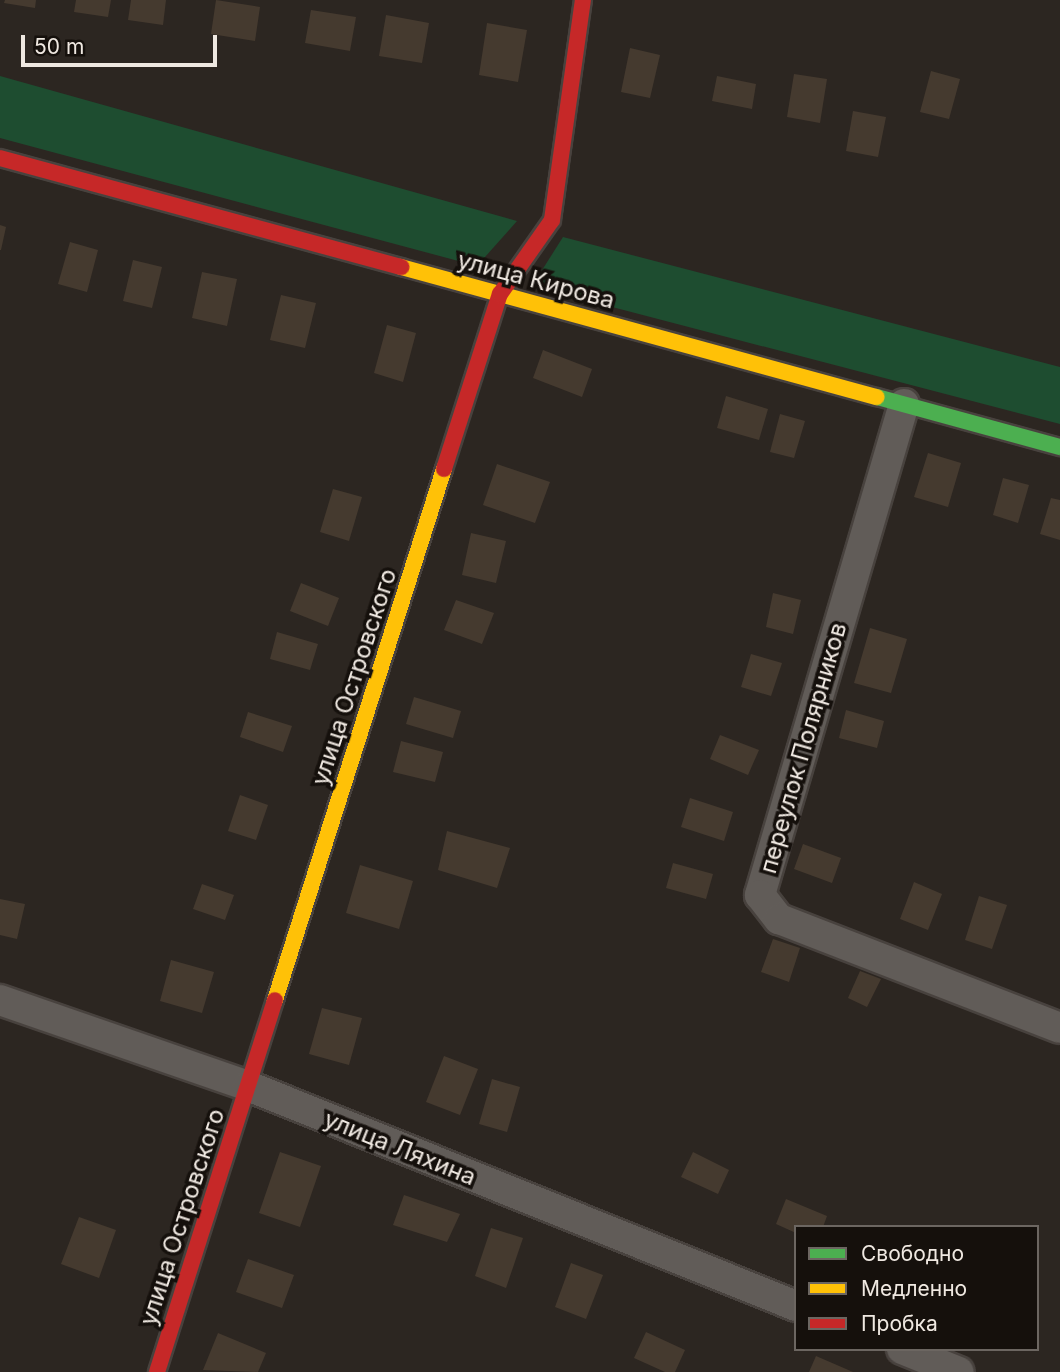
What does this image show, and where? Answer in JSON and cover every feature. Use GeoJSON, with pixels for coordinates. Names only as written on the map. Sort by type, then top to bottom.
{"type":"FeatureCollection","features":[{"type":"Feature","properties":{"kind":"street","name":"улица Островского"},"geometry":{"type":"LineString","coordinates":[[157,1372],[500,294],[552,220],[583,0]]}},
{"type":"Feature","properties":{"kind":"street","name":"улица Кирова"},"geometry":{"type":"LineString","coordinates":[[0,158],[1060,447]]}},
{"type":"Feature","properties":{"kind":"street","name":"переулок Полярников"},"geometry":{"type":"LineString","coordinates":[[904,404],[760,895],[779,919],[1060,1028]]}},
{"type":"Feature","properties":{"kind":"street","name":"улица Ляхина"},"geometry":{"type":"LineString","coordinates":[[0,1000],[248,1086],[794,1305]]}},
{"type":"Feature","properties":{"kind":"street"},"geometry":{"type":"LineString","coordinates":[[907,1351],[959,1372]]}},
{"type":"Feature","properties":{"kind":"green space"},"geometry":{"type":"Polygon","coordinates":[[[0,76],[517,221],[477,266],[0,138],[0,76]]]}},
{"type":"Feature","properties":{"kind":"green space"},"geometry":{"type":"Polygon","coordinates":[[[563,237],[1060,367],[1060,424],[532,286],[563,237]]]}},
{"type":"Feature","properties":{"kind":"building"},"geometry":{"type":"Polygon","coordinates":[[[5,0],[36,0],[35,8],[4,3],[5,0]]]}},
{"type":"Feature","properties":{"kind":"building"},"geometry":{"type":"Polygon","coordinates":[[[76,0],[111,0],[108,17],[74,12],[76,0]]]}},
{"type":"Feature","properties":{"kind":"building"},"geometry":{"type":"Polygon","coordinates":[[[131,0],[166,0],[163,25],[128,20],[131,0]]]}},
{"type":"Feature","properties":{"kind":"building"},"geometry":{"type":"Polygon","coordinates":[[[216,0],[260,7],[255,41],[211,34],[216,0]]]}},
{"type":"Feature","properties":{"kind":"building"},"geometry":{"type":"Polygon","coordinates":[[[311,10],[356,17],[350,51],[305,43],[311,10]]]}},
{"type":"Feature","properties":{"kind":"building"},"geometry":{"type":"Polygon","coordinates":[[[386,15],[429,23],[422,63],[379,56],[386,15]]]}},
{"type":"Feature","properties":{"kind":"building"},"geometry":{"type":"Polygon","coordinates":[[[487,23],[527,30],[518,82],[479,75],[487,23]]]}},
{"type":"Feature","properties":{"kind":"building"},"geometry":{"type":"Polygon","coordinates":[[[630,48],[660,55],[650,98],[621,92],[630,48]]]}},
{"type":"Feature","properties":{"kind":"building"},"geometry":{"type":"Polygon","coordinates":[[[931,71],[960,79],[949,119],[920,112],[931,71]]]}},
{"type":"Feature","properties":{"kind":"building"},"geometry":{"type":"Polygon","coordinates":[[[794,74],[827,79],[820,123],[787,117],[794,74]]]}},
{"type":"Feature","properties":{"kind":"building"},"geometry":{"type":"Polygon","coordinates":[[[717,76],[756,84],[752,109],[712,101],[717,76]]]}},
{"type":"Feature","properties":{"kind":"building"},"geometry":{"type":"Polygon","coordinates":[[[853,111],[886,117],[878,157],[846,151],[853,111]]]}},
{"type":"Feature","properties":{"kind":"building"},"geometry":{"type":"Polygon","coordinates":[[[0,225],[6,227],[1,250],[0,250],[0,225]]]}},
{"type":"Feature","properties":{"kind":"building"},"geometry":{"type":"Polygon","coordinates":[[[70,242],[98,250],[87,292],[58,284],[70,242]]]}},
{"type":"Feature","properties":{"kind":"building"},"geometry":{"type":"Polygon","coordinates":[[[133,260],[162,267],[152,308],[123,301],[133,260]]]}},
{"type":"Feature","properties":{"kind":"building"},"geometry":{"type":"Polygon","coordinates":[[[202,272],[237,279],[227,326],[192,318],[202,272]]]}},
{"type":"Feature","properties":{"kind":"building"},"geometry":{"type":"Polygon","coordinates":[[[281,295],[316,303],[305,348],[270,340],[281,295]]]}},
{"type":"Feature","properties":{"kind":"building"},"geometry":{"type":"Polygon","coordinates":[[[387,325],[416,333],[403,382],[374,373],[387,325]]]}},
{"type":"Feature","properties":{"kind":"building"},"geometry":{"type":"Polygon","coordinates":[[[543,350],[592,369],[582,397],[533,378],[543,350]]]}},
{"type":"Feature","properties":{"kind":"building"},"geometry":{"type":"Polygon","coordinates":[[[726,396],[768,409],[759,440],[717,428],[726,396]]]}},
{"type":"Feature","properties":{"kind":"building"},"geometry":{"type":"Polygon","coordinates":[[[780,414],[805,421],[794,458],[770,452],[780,414]]]}},
{"type":"Feature","properties":{"kind":"building"},"geometry":{"type":"Polygon","coordinates":[[[928,453],[961,463],[948,507],[914,497],[928,453]]]}},
{"type":"Feature","properties":{"kind":"building"},"geometry":{"type":"Polygon","coordinates":[[[497,464],[550,482],[535,523],[483,505],[497,464]]]}},
{"type":"Feature","properties":{"kind":"building"},"geometry":{"type":"Polygon","coordinates":[[[1003,478],[1029,485],[1018,523],[993,515],[1003,478]]]}},
{"type":"Feature","properties":{"kind":"building"},"geometry":{"type":"Polygon","coordinates":[[[333,489],[362,497],[349,541],[320,532],[333,489]]]}},
{"type":"Feature","properties":{"kind":"building"},"geometry":{"type":"Polygon","coordinates":[[[1051,498],[1060,500],[1060,540],[1040,534],[1051,498]]]}},
{"type":"Feature","properties":{"kind":"building"},"geometry":{"type":"Polygon","coordinates":[[[471,533],[506,541],[496,583],[462,575],[471,533]]]}},
{"type":"Feature","properties":{"kind":"building"},"geometry":{"type":"Polygon","coordinates":[[[301,583],[339,598],[328,626],[290,611],[301,583]]]}},
{"type":"Feature","properties":{"kind":"building"},"geometry":{"type":"Polygon","coordinates":[[[773,593],[801,600],[793,634],[766,627],[773,593]]]}},
{"type":"Feature","properties":{"kind":"building"},"geometry":{"type":"Polygon","coordinates":[[[456,600],[494,613],[482,644],[444,630],[456,600]]]}},
{"type":"Feature","properties":{"kind":"building"},"geometry":{"type":"Polygon","coordinates":[[[870,628],[907,639],[891,693],[854,683],[870,628]]]}},
{"type":"Feature","properties":{"kind":"building"},"geometry":{"type":"Polygon","coordinates":[[[277,632],[318,644],[310,670],[270,659],[277,632]]]}},
{"type":"Feature","properties":{"kind":"building"},"geometry":{"type":"Polygon","coordinates":[[[751,654],[782,663],[771,696],[741,687],[751,654]]]}},
{"type":"Feature","properties":{"kind":"building"},"geometry":{"type":"Polygon","coordinates":[[[414,697],[461,711],[453,738],[406,724],[414,697]]]}},
{"type":"Feature","properties":{"kind":"building"},"geometry":{"type":"Polygon","coordinates":[[[846,710],[884,721],[877,748],[839,738],[846,710]]]}},
{"type":"Feature","properties":{"kind":"building"},"geometry":{"type":"Polygon","coordinates":[[[248,712],[292,726],[283,752],[240,737],[248,712]]]}},
{"type":"Feature","properties":{"kind":"building"},"geometry":{"type":"Polygon","coordinates":[[[720,735],[759,750],[748,775],[710,759],[720,735]]]}},
{"type":"Feature","properties":{"kind":"building"},"geometry":{"type":"Polygon","coordinates":[[[401,741],[443,752],[435,782],[393,772],[401,741]]]}},
{"type":"Feature","properties":{"kind":"building"},"geometry":{"type":"Polygon","coordinates":[[[240,795],[268,805],[256,840],[228,831],[240,795]]]}},
{"type":"Feature","properties":{"kind":"building"},"geometry":{"type":"Polygon","coordinates":[[[690,798],[733,812],[724,841],[681,827],[690,798]]]}},
{"type":"Feature","properties":{"kind":"building"},"geometry":{"type":"Polygon","coordinates":[[[447,831],[510,848],[497,888],[438,870],[447,831]]]}},
{"type":"Feature","properties":{"kind":"building"},"geometry":{"type":"Polygon","coordinates":[[[803,844],[841,858],[832,883],[794,869],[803,844]]]}},
{"type":"Feature","properties":{"kind":"building"},"geometry":{"type":"Polygon","coordinates":[[[673,863],[713,874],[706,899],[666,888],[673,863]]]}},
{"type":"Feature","properties":{"kind":"building"},"geometry":{"type":"Polygon","coordinates":[[[360,865],[413,881],[399,929],[346,913],[360,865]]]}},
{"type":"Feature","properties":{"kind":"building"},"geometry":{"type":"Polygon","coordinates":[[[914,882],[942,894],[928,930],[900,919],[914,882]]]}},
{"type":"Feature","properties":{"kind":"building"},"geometry":{"type":"Polygon","coordinates":[[[202,884],[234,895],[225,920],[193,909],[202,884]]]}},
{"type":"Feature","properties":{"kind":"building"},"geometry":{"type":"Polygon","coordinates":[[[979,896],[1007,905],[992,949],[965,940],[979,896]]]}},
{"type":"Feature","properties":{"kind":"building"},"geometry":{"type":"Polygon","coordinates":[[[0,899],[25,904],[17,939],[0,935],[0,899]]]}},
{"type":"Feature","properties":{"kind":"building"},"geometry":{"type":"Polygon","coordinates":[[[773,939],[800,948],[789,982],[761,972],[773,939]]]}},
{"type":"Feature","properties":{"kind":"building"},"geometry":{"type":"Polygon","coordinates":[[[171,960],[214,972],[202,1013],[160,1001],[171,960]]]}},
{"type":"Feature","properties":{"kind":"building"},"geometry":{"type":"Polygon","coordinates":[[[860,971],[881,979],[867,1007],[848,998],[860,971]]]}},
{"type":"Feature","properties":{"kind":"building"},"geometry":{"type":"Polygon","coordinates":[[[322,1008],[362,1018],[349,1065],[309,1054],[322,1008]]]}},
{"type":"Feature","properties":{"kind":"building"},"geometry":{"type":"Polygon","coordinates":[[[444,1056],[478,1069],[460,1115],[426,1102],[444,1056]]]}},
{"type":"Feature","properties":{"kind":"building"},"geometry":{"type":"Polygon","coordinates":[[[492,1079],[520,1087],[507,1132],[479,1124],[492,1079]]]}},
{"type":"Feature","properties":{"kind":"building"},"geometry":{"type":"Polygon","coordinates":[[[280,1152],[321,1166],[300,1227],[259,1213],[280,1152]]]}},
{"type":"Feature","properties":{"kind":"building"},"geometry":{"type":"Polygon","coordinates":[[[693,1152],[729,1170],[718,1194],[681,1177],[693,1152]]]}},
{"type":"Feature","properties":{"kind":"building"},"geometry":{"type":"Polygon","coordinates":[[[404,1195],[460,1214],[447,1242],[393,1225],[404,1195]]]}},
{"type":"Feature","properties":{"kind":"building"},"geometry":{"type":"Polygon","coordinates":[[[786,1199],[827,1216],[824,1225],[794,1225],[794,1232],[776,1224],[786,1199]]]}},
{"type":"Feature","properties":{"kind":"building"},"geometry":{"type":"Polygon","coordinates":[[[79,1217],[116,1230],[99,1278],[61,1264],[79,1217]]]}},
{"type":"Feature","properties":{"kind":"building"},"geometry":{"type":"Polygon","coordinates":[[[491,1228],[523,1238],[506,1288],[475,1276],[491,1228]]]}},
{"type":"Feature","properties":{"kind":"building"},"geometry":{"type":"Polygon","coordinates":[[[248,1259],[294,1275],[282,1308],[236,1292],[248,1259]]]}},
{"type":"Feature","properties":{"kind":"building"},"geometry":{"type":"Polygon","coordinates":[[[571,1263],[603,1275],[586,1319],[555,1307],[571,1263]]]}},
{"type":"Feature","properties":{"kind":"building"},"geometry":{"type":"Polygon","coordinates":[[[646,1332],[685,1350],[675,1372],[665,1372],[634,1358],[646,1332]]]}},
{"type":"Feature","properties":{"kind":"building"},"geometry":{"type":"Polygon","coordinates":[[[218,1333],[266,1353],[258,1372],[203,1370],[218,1333]]]}},
{"type":"Feature","properties":{"kind":"building"},"geometry":{"type":"Polygon","coordinates":[[[816,1356],[853,1372],[809,1372],[816,1356]]]}},
{"type":"Feature","properties":{"kind":"traffic: fast"},"geometry":{"type":"LineString","coordinates":[[877,397],[1060,447]]}},
{"type":"Feature","properties":{"kind":"traffic: slow"},"geometry":{"type":"LineString","coordinates":[[401,267],[877,397]]}},
{"type":"Feature","properties":{"kind":"traffic: slow"},"geometry":{"type":"LineString","coordinates":[[275,1000],[444,469]]}},
{"type":"Feature","properties":{"kind":"traffic: jam"},"geometry":{"type":"LineString","coordinates":[[444,469],[500,294],[552,220],[583,0]]}},
{"type":"Feature","properties":{"kind":"traffic: jam"},"geometry":{"type":"LineString","coordinates":[[0,158],[401,267]]}},
{"type":"Feature","properties":{"kind":"traffic: jam"},"geometry":{"type":"LineString","coordinates":[[157,1372],[275,1000]]}}]}
